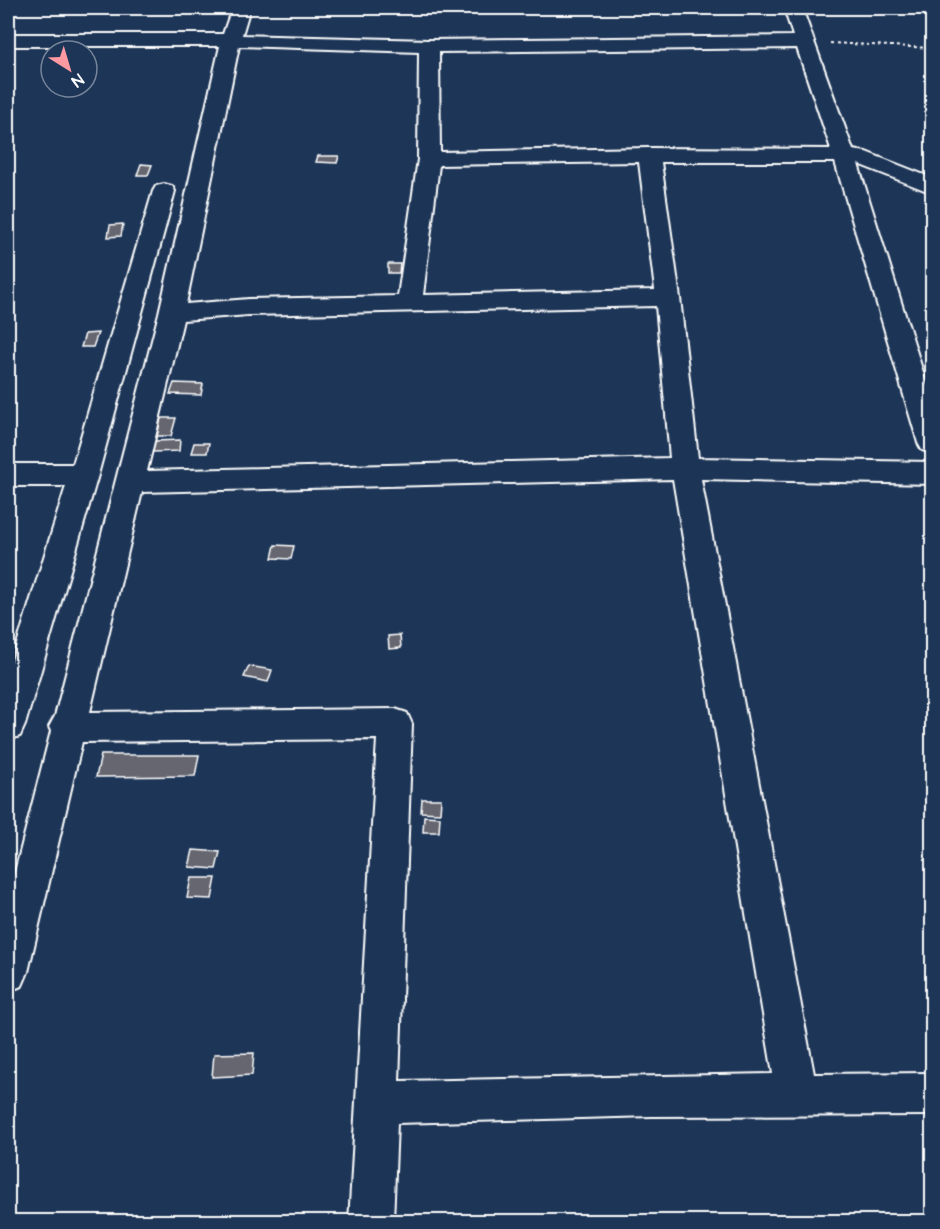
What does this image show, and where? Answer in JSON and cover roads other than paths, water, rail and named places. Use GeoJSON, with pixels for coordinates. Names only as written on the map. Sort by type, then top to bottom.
{"type":"FeatureCollection","features":[{"type":"Feature","properties":{"kind":"street"},"geometry":{"type":"LineString","coordinates":[[8,972],[66,727],[172,313],[231,40],[241,8]]}},
{"type":"Feature","properties":{"kind":"street"},"geometry":{"type":"LineString","coordinates":[[793,8],[844,156],[933,443]]}},
{"type":"Feature","properties":{"kind":"street"},"geometry":{"type":"LineString","coordinates":[[8,40],[231,40],[429,46],[805,42]]}},
{"type":"Feature","properties":{"kind":"street"},"geometry":{"type":"LineString","coordinates":[[409,304],[429,159],[429,46]]}},
{"type":"Feature","properties":{"kind":"street"},"geometry":{"type":"LineString","coordinates":[[429,159],[649,155],[844,156],[858,157],[933,186]]}},
{"type":"Feature","properties":{"kind":"street"},"geometry":{"type":"LineString","coordinates":[[649,155],[668,298],[685,468],[797,1094]]}},
{"type":"Feature","properties":{"kind":"street"},"geometry":{"type":"LineString","coordinates":[[8,725],[84,475],[164,191]]}},
{"type":"Feature","properties":{"kind":"street"},"geometry":{"type":"LineString","coordinates":[[172,313],[249,307],[668,298]]}},
{"type":"Feature","properties":{"kind":"street"},"geometry":{"type":"LineString","coordinates":[[129,482],[685,468],[933,473]]}},
{"type":"Feature","properties":{"kind":"street"},"geometry":{"type":"LineString","coordinates":[[8,475],[84,475]]}},
{"type":"Feature","properties":{"kind":"street"},"geometry":{"type":"LineString","coordinates":[[66,727],[395,724],[371,1221]]}},
{"type":"Feature","properties":{"kind":"street"},"geometry":{"type":"LineString","coordinates":[[377,1103],[652,1095],[933,1094]]}}]}
